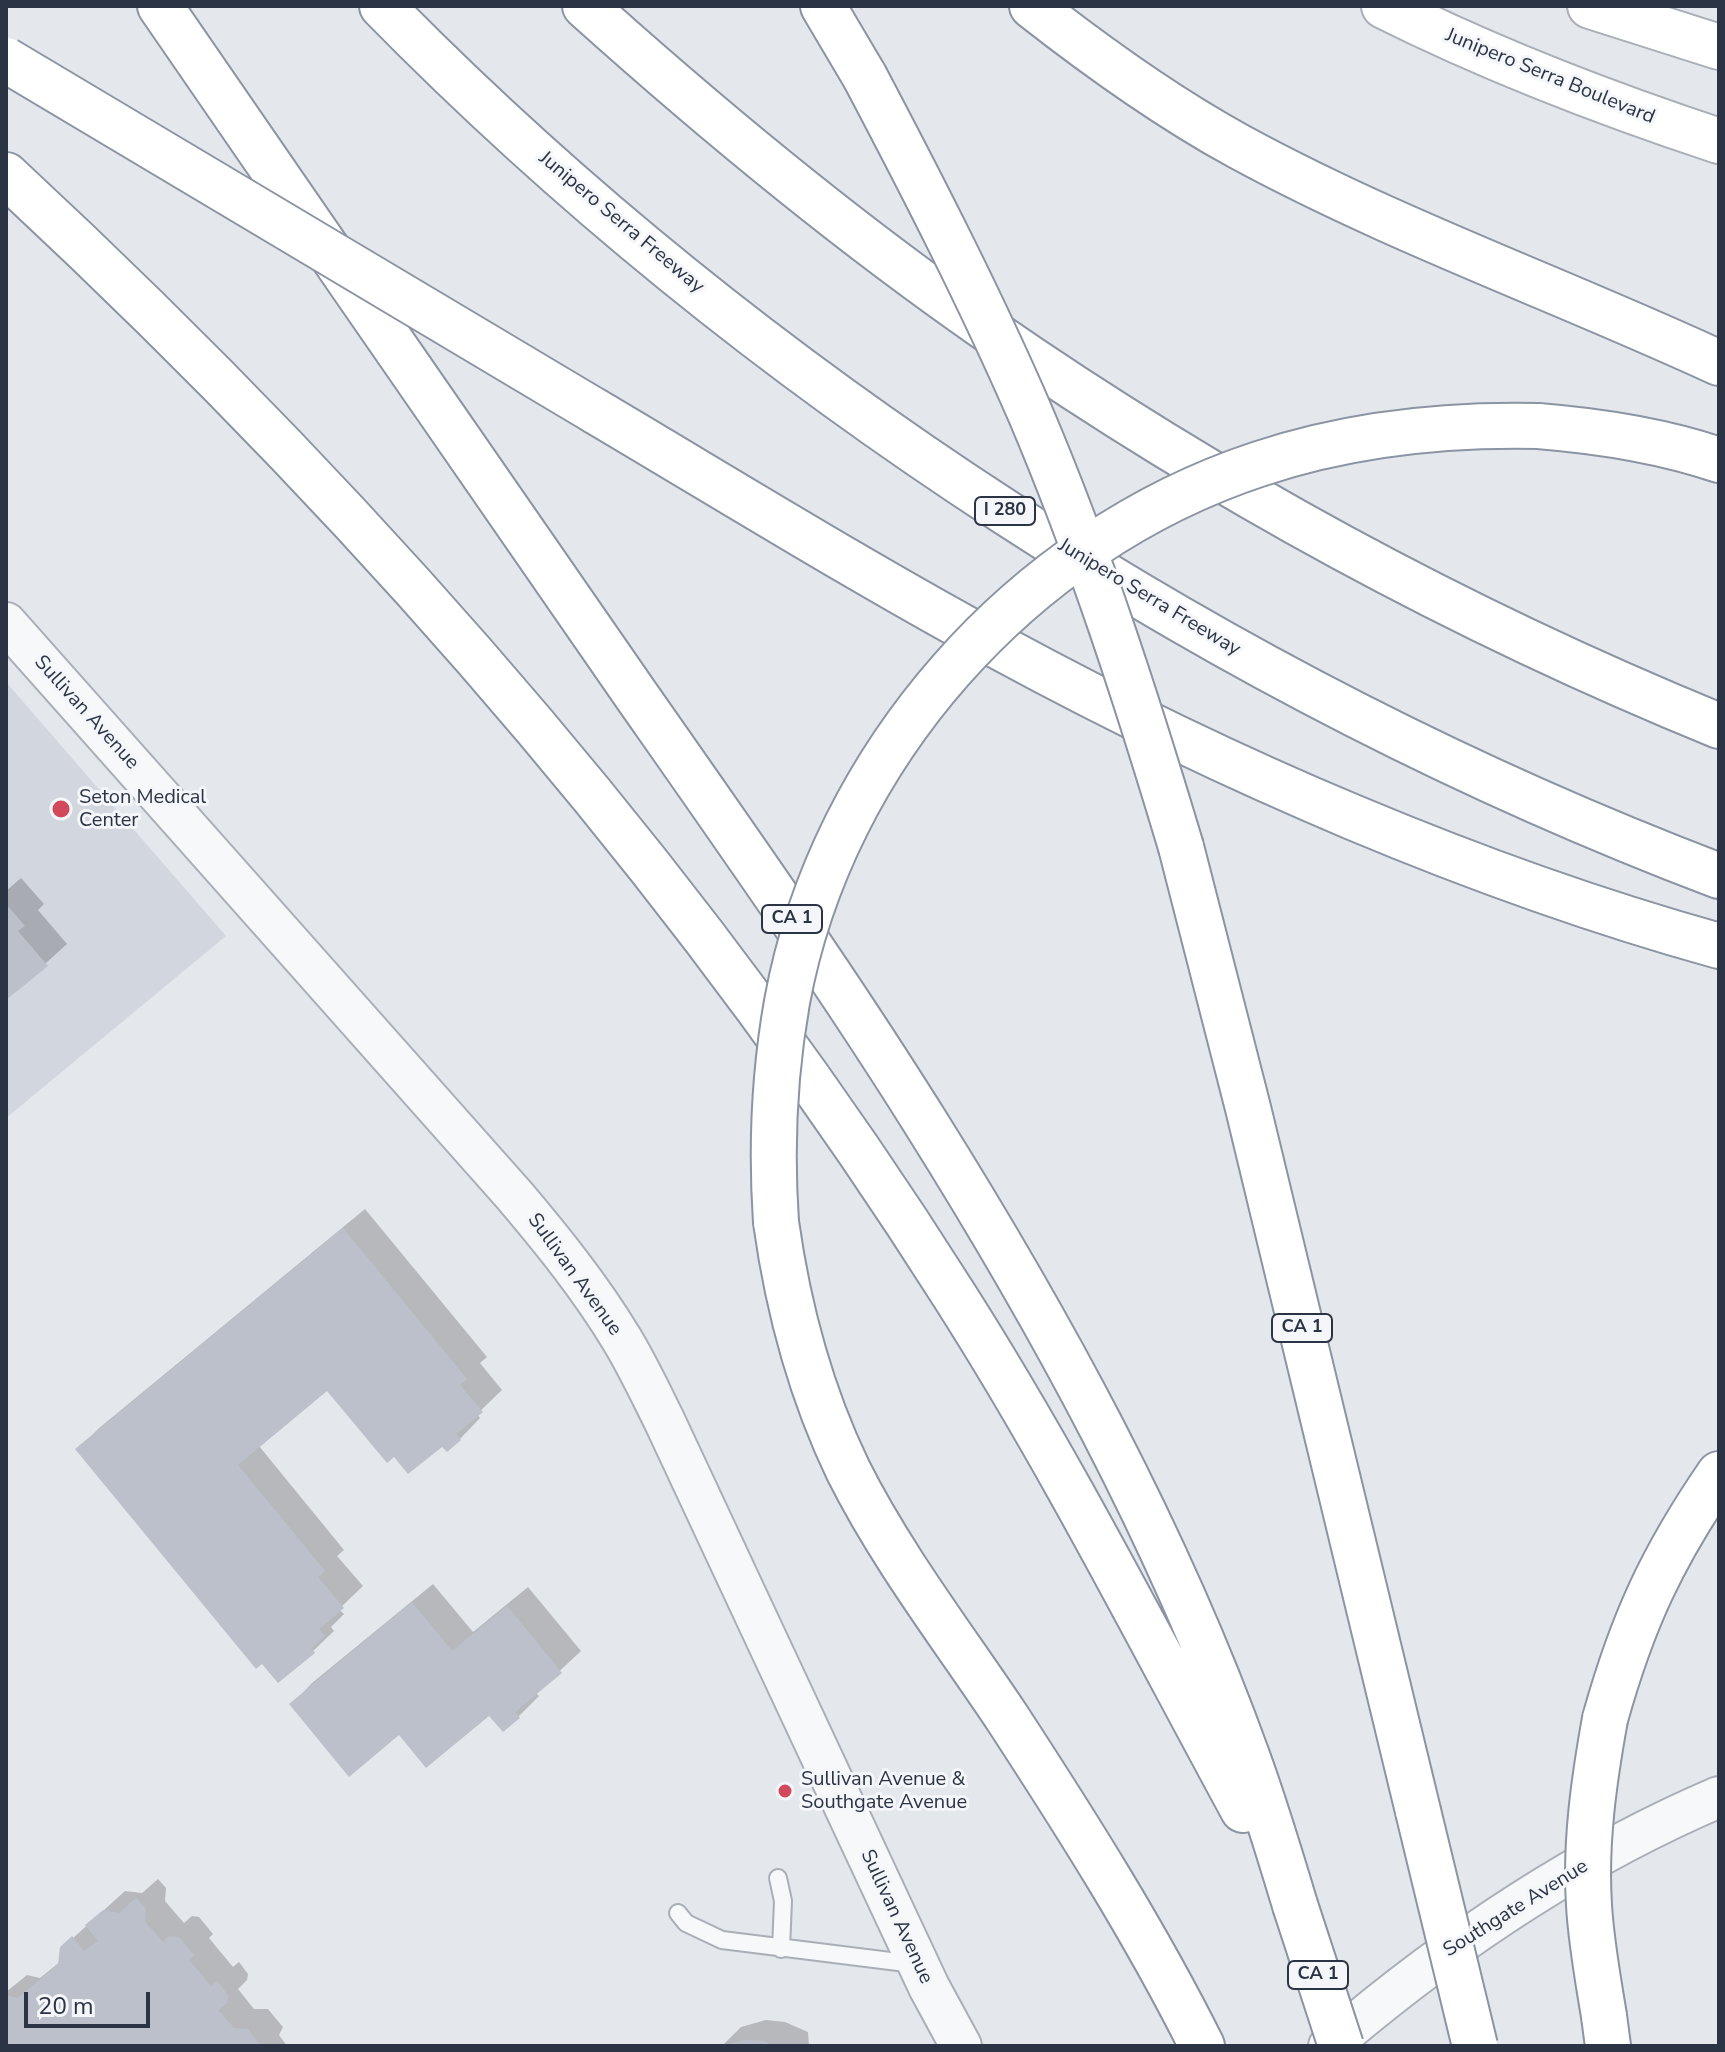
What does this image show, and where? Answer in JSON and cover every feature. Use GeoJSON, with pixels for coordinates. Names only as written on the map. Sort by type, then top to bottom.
{"type":"FeatureCollection","features":[{"type":"Feature","properties":{"kind":"main road","name":"CA 1"},"geometry":{"type":"LineString","coordinates":[[160,6],[774,894],[923,1118],[1045,1324],[1101,1430],[1214,1671],[1246,1754],[1341,2046]]}},
{"type":"Feature","properties":{"kind":"main road","name":"Junipero Serra Freeway"},"geometry":{"type":"LineString","coordinates":[[382,6],[534,149],[673,268],[818,381],[969,487],[1204,632],[1366,719],[1529,798],[1719,876]]}},
{"type":"Feature","properties":{"kind":"main road"},"geometry":{"type":"LineString","coordinates":[[585,6],[710,116],[846,225],[985,328],[1055,375],[1220,478],[1373,564],[1519,638],[1719,726]]}},
{"type":"Feature","properties":{"kind":"main road","name":"CA 1"},"geometry":{"type":"LineString","coordinates":[[823,6],[865,77],[954,248],[1031,416],[1107,615],[1181,847],[1245,1093],[1475,2046]]}},
{"type":"Feature","properties":{"kind":"main road"},"geometry":{"type":"LineString","coordinates":[[1032,6],[1123,75],[1180,112],[1291,174],[1393,222],[1571,296],[1719,363]]}},
{"type":"Feature","properties":{"kind":"main road","name":"Junipero Serra Boulevard"},"geometry":{"type":"LineString","coordinates":[[1384,6],[1522,70],[1719,141]]}},
{"type":"Feature","properties":{"kind":"main road"},"geometry":{"type":"LineString","coordinates":[[1590,6],[1719,47]]}},
{"type":"Feature","properties":{"kind":"main road"},"geometry":{"type":"LineString","coordinates":[[6,60],[953,622],[1157,728],[1409,840],[1547,890],[1719,946]]}},
{"type":"Feature","properties":{"kind":"main road"},"geometry":{"type":"LineString","coordinates":[[6,175],[120,283],[355,524],[517,708],[725,963],[877,1177],[1005,1378],[1295,1905]]}},
{"type":"Feature","properties":{"kind":"main road"},"geometry":{"type":"LineString","coordinates":[[1202,2046],[1177,1995],[1074,1822],[909,1571],[849,1471],[810,1377],[795,1328],[776,1222],[773,1153],[779,1059],[787,1001],[798,955],[822,883],[847,825],[876,772],[928,698],[986,632],[1063,567],[1110,533],[1157,507],[1246,469],[1310,449],[1406,431],[1538,426],[1650,440],[1719,460]]}},
{"type":"Feature","properties":{"kind":"main road"},"geometry":{"type":"LineString","coordinates":[[1606,2031],[1589,1905],[1588,1860],[1590,1814],[1605,1719],[1642,1605],[1679,1534],[1719,1474]]}},
{"type":"Feature","properties":{"kind":"street","name":"Sullivan Avenue"},"geometry":{"type":"LineString","coordinates":[[6,623],[494,1172],[571,1264],[596,1300],[636,1366],[684,1460],[919,1965],[961,2046]]}},
{"type":"Feature","properties":{"kind":"street","name":"Southgate Avenue"},"geometry":{"type":"LineString","coordinates":[[1329,2046],[1409,1979],[1502,1913],[1619,1845],[1719,1797]]}},
{"type":"Feature","properties":{"kind":"lane"},"geometry":{"type":"LineString","coordinates":[[778,1878],[783,1901],[781,1949]]}},
{"type":"Feature","properties":{"kind":"lane"},"geometry":{"type":"LineString","coordinates":[[678,1913],[686,1923],[722,1940],[919,1965]]}},
{"type":"Feature","properties":{"kind":"shaded area","name":"Seton Medical Center"},"geometry":{"type":"Polygon","coordinates":[[[6,682],[226,936],[6,1118],[6,682]]]}},
{"type":"Feature","properties":{"kind":"building"},"geometry":{"type":"Polygon","coordinates":[[[6,904],[25,926],[18,931],[48,966],[6,1000],[6,904]]]}},
{"type":"Feature","properties":{"kind":"building"},"geometry":{"type":"Polygon","coordinates":[[[343,1228],[467,1379],[460,1385],[483,1412],[456,1434],[461,1440],[447,1452],[442,1447],[408,1474],[394,1457],[387,1463],[327,1391],[238,1465],[325,1571],[318,1577],[344,1608],[319,1629],[325,1636],[311,1648],[315,1653],[278,1683],[262,1664],[256,1669],[75,1449],[343,1228]]]}},
{"type":"Feature","properties":{"kind":"building"},"geometry":{"type":"Polygon","coordinates":[[[412,1602],[452,1651],[507,1606],[562,1673],[515,1712],[520,1718],[503,1732],[489,1716],[426,1768],[399,1735],[349,1777],[289,1704],[412,1602]]]}},
{"type":"Feature","properties":{"kind":"building"},"geometry":{"type":"Polygon","coordinates":[[[136,1898],[146,1909],[145,1922],[163,1942],[169,1936],[179,1937],[194,1955],[189,1960],[211,1986],[217,1981],[228,1995],[227,2003],[218,2010],[234,2028],[248,2029],[261,2046],[6,2046],[6,1995],[18,1998],[58,1964],[60,1947],[72,1936],[84,1951],[98,1941],[85,1925],[103,1910],[119,1913],[136,1898]]]}},
{"type":"Feature","properties":{"kind":"building"},"geometry":{"type":"Polygon","coordinates":[[[744,2040],[764,2041],[774,2046],[725,2046],[744,2040]]]}},
{"type":"Feature","properties":{"kind":"place","name":"Seton Medical Center"},"geometry":{"type":"Point","coordinates":[61,809]}},
{"type":"Feature","properties":{"kind":"place","name":"Sullivan Avenue & Southgate Avenue"},"geometry":{"type":"Point","coordinates":[785,1791]}}]}
